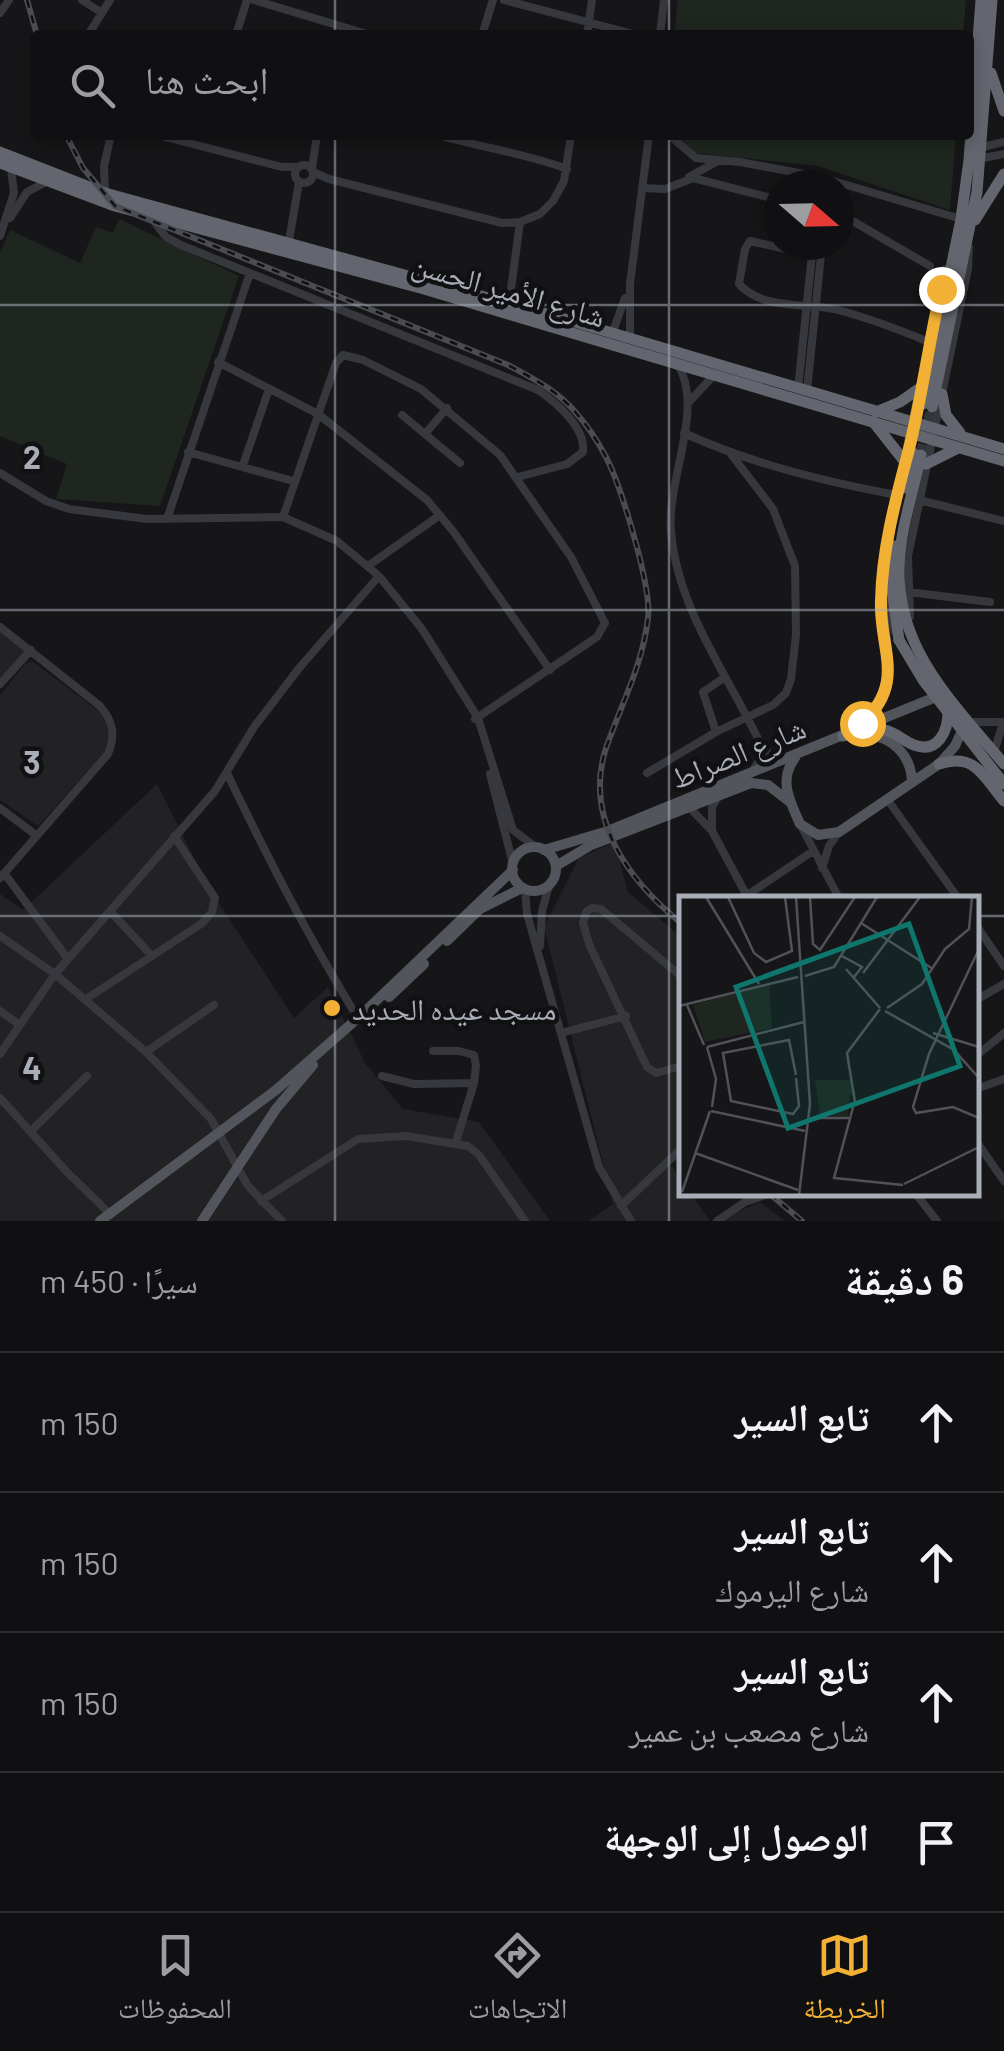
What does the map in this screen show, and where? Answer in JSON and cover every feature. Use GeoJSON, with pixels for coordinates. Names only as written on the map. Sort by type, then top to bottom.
{"type":"FeatureCollection","features":[{"type":"Feature","properties":{"kind":"highway"},"geometry":{"type":"LineString","coordinates":[[975,153],[981,0]]}},
{"type":"Feature","properties":{"kind":"highway"},"geometry":{"type":"LineString","coordinates":[[927,408],[965,227],[992,0]]}},
{"type":"Feature","properties":{"kind":"highway"},"geometry":{"type":"LineString","coordinates":[[988,52],[994,90],[1004,111]]}},
{"type":"Feature","properties":{"kind":"highway","name":"شارع الأمير الحسن"},"geometry":{"type":"LineString","coordinates":[[0,152],[149,215],[424,289],[714,376],[913,428],[921,450],[962,442],[1004,449]]}},
{"type":"Feature","properties":{"kind":"highway","name":"شارع الأمير الحسن"},"geometry":{"type":"LineString","coordinates":[[5,165],[46,182],[289,241],[510,304],[802,390],[873,417]]}},
{"type":"Feature","properties":{"kind":"highway"},"geometry":{"type":"LineString","coordinates":[[965,227],[1004,174]]}},
{"type":"Feature","properties":{"kind":"highway"},"geometry":{"type":"LineString","coordinates":[[920,388],[873,417],[890,440],[921,450],[962,442],[946,415],[942,394]]}},
{"type":"Feature","properties":{"kind":"highway","name":"شارع الأمير الحسن"},"geometry":{"type":"LineString","coordinates":[[962,442],[1004,461]]}},
{"type":"Feature","properties":{"kind":"highway"},"geometry":{"type":"LineString","coordinates":[[921,450],[891,562],[889,604],[900,640],[915,668],[1004,784]]}},
{"type":"Feature","properties":{"kind":"highway"},"geometry":{"type":"LineString","coordinates":[[921,450],[901,539],[902,614],[916,651],[1004,764]]}},
{"type":"Feature","properties":{"kind":"highway"},"geometry":{"type":"LineString","coordinates":[[844,735],[885,730],[921,746],[942,738],[948,728],[948,712]]}},
{"type":"Feature","properties":{"kind":"highway"},"geometry":{"type":"LineString","coordinates":[[939,764],[957,759],[970,762],[1004,801]]}},
{"type":"Feature","properties":{"kind":"main road"},"geometry":{"type":"LineString","coordinates":[[844,735],[876,709],[886,688],[889,660],[881,610],[883,582]]}},
{"type":"Feature","properties":{"kind":"main road","name":"شارع الصراط"},"geometry":{"type":"LineString","coordinates":[[540,849],[608,831],[947,692]]}},
{"type":"Feature","properties":{"kind":"main road"},"geometry":{"type":"LineString","coordinates":[[798,755],[786,776],[790,802],[800,824],[818,835],[838,832],[939,764],[955,746],[969,720]]}},
{"type":"Feature","properties":{"kind":"main road"},"geometry":{"type":"LineString","coordinates":[[844,735],[872,735],[889,740],[908,762],[912,781]]}},
{"type":"Feature","properties":{"kind":"main road","name":"شارع الصراط"},"geometry":{"type":"LineString","coordinates":[[556,866],[591,846],[757,782],[775,788],[790,802]]}},
{"type":"Feature","properties":{"kind":"main road"},"geometry":{"type":"LineString","coordinates":[[100,1221],[266,1099],[358,1018],[513,867],[522,852],[540,849],[556,866],[548,886],[535,891],[524,888],[480,910],[328,1050],[276,1108],[207,1219]]}},
{"type":"Feature","properties":{"kind":"main road"},"geometry":{"type":"LineString","coordinates":[[513,867],[524,888]]}},
{"type":"Feature","properties":{"kind":"main road"},"geometry":{"type":"LineString","coordinates":[[266,1099],[276,1101],[276,1108]]}},
{"type":"Feature","properties":{"kind":"street"},"geometry":{"type":"LineString","coordinates":[[0,13],[8,0]]}},
{"type":"Feature","properties":{"kind":"street"},"geometry":{"type":"LineString","coordinates":[[82,0],[102,13]]}},
{"type":"Feature","properties":{"kind":"street"},"geometry":{"type":"LineString","coordinates":[[91,30],[110,0]]}},
{"type":"Feature","properties":{"kind":"street"},"geometry":{"type":"LineString","coordinates":[[238,30],[250,0],[353,30]]}},
{"type":"Feature","properties":{"kind":"street"},"geometry":{"type":"LineString","coordinates":[[484,30],[493,0]]}},
{"type":"Feature","properties":{"kind":"street"},"geometry":{"type":"LineString","coordinates":[[504,0],[615,30]]}},
{"type":"Feature","properties":{"kind":"street"},"geometry":{"type":"LineString","coordinates":[[587,30],[592,0]]}},
{"type":"Feature","properties":{"kind":"street"},"geometry":{"type":"LineString","coordinates":[[661,30],[664,0]]}},
{"type":"Feature","properties":{"kind":"street"},"geometry":{"type":"LineString","coordinates":[[106,198],[104,166],[111,140]]}},
{"type":"Feature","properties":{"kind":"street"},"geometry":{"type":"LineString","coordinates":[[177,140],[502,222],[520,222],[549,207],[567,169],[571,140]]}},
{"type":"Feature","properties":{"kind":"street"},"geometry":{"type":"LineString","coordinates":[[289,241],[315,140]]}},
{"type":"Feature","properties":{"kind":"street"},"geometry":{"type":"LineString","coordinates":[[465,140],[497,150],[524,152],[567,169]]}},
{"type":"Feature","properties":{"kind":"street"},"geometry":{"type":"LineString","coordinates":[[630,339],[630,284],[648,140]]}},
{"type":"Feature","properties":{"kind":"street"},"geometry":{"type":"LineString","coordinates":[[675,140],[696,158],[771,170]]}},
{"type":"Feature","properties":{"kind":"street"},"geometry":{"type":"LineString","coordinates":[[975,153],[1004,142]]}},
{"type":"Feature","properties":{"kind":"street"},"geometry":{"type":"LineString","coordinates":[[975,153],[1004,154]]}},
{"type":"Feature","properties":{"kind":"street"},"geometry":{"type":"LineString","coordinates":[[686,180],[722,160]]}},
{"type":"Feature","properties":{"kind":"street"},"geometry":{"type":"LineString","coordinates":[[2,230],[14,193],[5,165]]}},
{"type":"Feature","properties":{"kind":"street"},"geometry":{"type":"LineString","coordinates":[[642,188],[666,189],[695,178],[764,196]]}},
{"type":"Feature","properties":{"kind":"street"},"geometry":{"type":"LineString","coordinates":[[2,230],[27,192],[46,182]]}},
{"type":"Feature","properties":{"kind":"street"},"geometry":{"type":"LineString","coordinates":[[854,190],[965,227]]}},
{"type":"Feature","properties":{"kind":"street"},"geometry":{"type":"LineString","coordinates":[[149,215],[171,240],[518,380],[548,396],[576,427],[584,443],[583,452],[574,462],[518,477]]}},
{"type":"Feature","properties":{"kind":"street"},"geometry":{"type":"LineString","coordinates":[[510,304],[520,222]]}},
{"type":"Feature","properties":{"kind":"street"},"geometry":{"type":"LineString","coordinates":[[854,222],[930,266]]}},
{"type":"Feature","properties":{"kind":"street"},"geometry":{"type":"LineString","coordinates":[[916,651],[908,592],[908,556],[919,500],[927,408],[920,388],[950,248],[965,227]]}},
{"type":"Feature","properties":{"kind":"street"},"geometry":{"type":"LineString","coordinates":[[889,604],[883,582],[897,494],[921,450],[913,428],[942,394],[968,269],[965,227]]}},
{"type":"Feature","properties":{"kind":"street"},"geometry":{"type":"LineString","coordinates":[[764,243],[750,241],[745,249],[739,277],[747,292],[844,312],[929,342]]}},
{"type":"Feature","properties":{"kind":"street"},"geometry":{"type":"LineString","coordinates":[[812,308],[813,260]]}},
{"type":"Feature","properties":{"kind":"street"},"geometry":{"type":"LineString","coordinates":[[802,390],[820,260]]}},
{"type":"Feature","properties":{"kind":"street"},"geometry":{"type":"LineString","coordinates":[[167,519],[250,274]]}},
{"type":"Feature","properties":{"kind":"street"},"geometry":{"type":"LineString","coordinates":[[612,334],[630,284]]}},
{"type":"Feature","properties":{"kind":"street"},"geometry":{"type":"LineString","coordinates":[[912,334],[933,325]]}},
{"type":"Feature","properties":{"kind":"street"},"geometry":{"type":"LineString","coordinates":[[284,516],[336,363],[347,354],[399,376],[447,408],[500,455],[570,556],[605,619],[601,633],[476,719]]}},
{"type":"Feature","properties":{"kind":"street"},"geometry":{"type":"LineString","coordinates":[[218,362],[318,414],[392,471],[440,515],[550,670]]}},
{"type":"Feature","properties":{"kind":"street"},"geometry":{"type":"LineString","coordinates":[[678,365],[685,377],[689,402],[671,505],[674,552],[691,609],[725,677],[761,745],[783,762]]}},
{"type":"Feature","properties":{"kind":"street"},"geometry":{"type":"LineString","coordinates":[[689,402],[714,376]]}},
{"type":"Feature","properties":{"kind":"street"},"geometry":{"type":"LineString","coordinates":[[243,465],[269,388]]}},
{"type":"Feature","properties":{"kind":"street"},"geometry":{"type":"LineString","coordinates":[[424,434],[447,408]]}},
{"type":"Feature","properties":{"kind":"street"},"geometry":{"type":"LineString","coordinates":[[402,415],[460,463]]}},
{"type":"Feature","properties":{"kind":"street"},"geometry":{"type":"LineString","coordinates":[[684,433],[731,454],[897,494]]}},
{"type":"Feature","properties":{"kind":"street"},"geometry":{"type":"LineString","coordinates":[[188,452],[294,482]]}},
{"type":"Feature","properties":{"kind":"street"},"geometry":{"type":"LineString","coordinates":[[647,773],[780,699],[788,686],[796,635],[797,584],[790,552],[774,509],[731,454]]}},
{"type":"Feature","properties":{"kind":"street"},"geometry":{"type":"LineString","coordinates":[[3,474],[46,501],[69,509],[167,519],[284,516],[337,541],[379,576],[422,629],[476,719],[513,830],[540,849]]}},
{"type":"Feature","properties":{"kind":"street"},"geometry":{"type":"LineString","coordinates":[[919,500],[1004,520]]}},
{"type":"Feature","properties":{"kind":"street"},"geometry":{"type":"LineString","coordinates":[[368,566],[440,515]]}},
{"type":"Feature","properties":{"kind":"street"},"geometry":{"type":"LineString","coordinates":[[0,1054],[56,974],[228,773],[254,727],[379,576]]}},
{"type":"Feature","properties":{"kind":"street"},"geometry":{"type":"LineString","coordinates":[[908,592],[990,602]]}},
{"type":"Feature","properties":{"kind":"street"},"geometry":{"type":"LineString","coordinates":[[0,626],[100,706],[114,734],[108,754],[2,875],[68,959]]}},
{"type":"Feature","properties":{"kind":"street"},"geometry":{"type":"LineString","coordinates":[[0,684],[30,650]]}},
{"type":"Feature","properties":{"kind":"street"},"geometry":{"type":"LineString","coordinates":[[716,732],[702,692],[725,677]]}},
{"type":"Feature","properties":{"kind":"street"},"geometry":{"type":"LineString","coordinates":[[476,719],[513,867]]}},
{"type":"Feature","properties":{"kind":"street"},"geometry":{"type":"LineString","coordinates":[[969,720],[1004,722],[994,752]]}},
{"type":"Feature","properties":{"kind":"street"},"geometry":{"type":"LineString","coordinates":[[750,775],[760,758],[761,745]]}},
{"type":"Feature","properties":{"kind":"street"},"geometry":{"type":"LineString","coordinates":[[228,773],[274,871],[358,1018]]}},
{"type":"Feature","properties":{"kind":"street"},"geometry":{"type":"LineString","coordinates":[[712,831],[712,807],[720,794]]}},
{"type":"Feature","properties":{"kind":"street"},"geometry":{"type":"LineString","coordinates":[[887,798],[957,896]]}},
{"type":"Feature","properties":{"kind":"street"},"geometry":{"type":"LineString","coordinates":[[688,806],[712,831],[745,896]]}},
{"type":"Feature","properties":{"kind":"street"},"geometry":{"type":"LineString","coordinates":[[0,808],[36,836]]}},
{"type":"Feature","properties":{"kind":"street"},"geometry":{"type":"LineString","coordinates":[[800,824],[838,896]]}},
{"type":"Feature","properties":{"kind":"street"},"geometry":{"type":"LineString","coordinates":[[822,868],[838,832]]}},
{"type":"Feature","properties":{"kind":"street"},"geometry":{"type":"LineString","coordinates":[[86,999],[207,919],[216,905],[174,836]]}},
{"type":"Feature","properties":{"kind":"street"},"geometry":{"type":"LineString","coordinates":[[749,896],[812,851]]}},
{"type":"Feature","properties":{"kind":"street"},"geometry":{"type":"LineString","coordinates":[[540,951],[548,886]]}},
{"type":"Feature","properties":{"kind":"street"},"geometry":{"type":"LineString","coordinates":[[524,888],[527,914],[600,1167],[631,1221]]}},
{"type":"Feature","properties":{"kind":"street"},"geometry":{"type":"LineString","coordinates":[[679,974],[601,909],[586,912],[584,923],[589,944],[650,1070],[660,1072],[679,1067]]}},
{"type":"Feature","properties":{"kind":"street"},"geometry":{"type":"LineString","coordinates":[[110,911],[152,956]]}},
{"type":"Feature","properties":{"kind":"street"},"geometry":{"type":"LineString","coordinates":[[979,930],[1004,966]]}},
{"type":"Feature","properties":{"kind":"street"},"geometry":{"type":"LineString","coordinates":[[0,936],[56,974],[146,1052],[211,1119],[237,1169],[261,1202],[282,1221]]}},
{"type":"Feature","properties":{"kind":"street"},"geometry":{"type":"LineString","coordinates":[[979,946],[988,942]]}},
{"type":"Feature","properties":{"kind":"street"},"geometry":{"type":"LineString","coordinates":[[979,998],[1004,984]]}},
{"type":"Feature","properties":{"kind":"street"},"geometry":{"type":"LineString","coordinates":[[146,1052],[214,1005]]}},
{"type":"Feature","properties":{"kind":"street"},"geometry":{"type":"LineString","coordinates":[[0,1011],[20,1025]]}},
{"type":"Feature","properties":{"kind":"street"},"geometry":{"type":"LineString","coordinates":[[561,1033],[626,1016]]}},
{"type":"Feature","properties":{"kind":"street"},"geometry":{"type":"LineString","coordinates":[[979,1054],[1004,1033]]}},
{"type":"Feature","properties":{"kind":"street"},"geometry":{"type":"LineString","coordinates":[[433,1052],[474,1055],[474,1084],[456,1142]]}},
{"type":"Feature","properties":{"kind":"street"},"geometry":{"type":"LineString","coordinates":[[31,1131],[88,1076]]}},
{"type":"Feature","properties":{"kind":"street"},"geometry":{"type":"LineString","coordinates":[[382,1076],[403,1084],[474,1084]]}},
{"type":"Feature","properties":{"kind":"street"},"geometry":{"type":"LineString","coordinates":[[979,1088],[1004,1079]]}},
{"type":"Feature","properties":{"kind":"street"},"geometry":{"type":"LineString","coordinates":[[0,1098],[110,1214]]}},
{"type":"Feature","properties":{"kind":"street"},"geometry":{"type":"LineString","coordinates":[[261,1202],[358,1139],[406,1136],[468,1146],[479,1154],[526,1221]]}},
{"type":"Feature","properties":{"kind":"street"},"geometry":{"type":"LineString","coordinates":[[979,1144],[1004,1181]]}},
{"type":"Feature","properties":{"kind":"street"},"geometry":{"type":"LineString","coordinates":[[621,1206],[679,1151]]}},
{"type":"Feature","properties":{"kind":"street"},"geometry":{"type":"LineString","coordinates":[[996,1170],[1004,1162]]}},
{"type":"Feature","properties":{"kind":"street"},"geometry":{"type":"LineString","coordinates":[[717,1221],[744,1202],[762,1196]]}},
{"type":"Feature","properties":{"kind":"street"},"geometry":{"type":"LineString","coordinates":[[918,1196],[937,1221]]}},
{"type":"Feature","properties":{"kind":"shaded area"},"geometry":{"type":"Polygon","coordinates":[[[678,0],[966,0],[963,30],[675,30],[678,0]]]}},
{"type":"Feature","properties":{"kind":"shaded area"},"geometry":{"type":"Polygon","coordinates":[[[681,140],[956,140],[950,210],[854,178],[854,170],[696,153],[681,140]]]}},
{"type":"Feature","properties":{"kind":"shaded area"},"geometry":{"type":"Polygon","coordinates":[[[119,219],[239,276],[160,506],[56,499],[67,464],[0,436],[0,253],[10,230],[80,263],[96,227],[113,233],[119,219]]]}},
{"type":"Feature","properties":{"kind":"shaded area"},"geometry":{"type":"Polygon","coordinates":[[[0,624],[31,648],[0,684],[0,624]]]}},
{"type":"Feature","properties":{"kind":"shaded area"},"geometry":{"type":"Polygon","coordinates":[[[32,661],[105,716],[110,738],[106,751],[38,826],[0,800],[0,695],[25,664],[32,661]]]}},
{"type":"Feature","properties":{"kind":"shaded area"},"geometry":{"type":"Polygon","coordinates":[[[157,784],[209,888],[294,1018],[328,987],[365,1063],[403,1109],[479,1122],[550,1221],[0,1221],[0,894],[23,910],[157,784]]]}},
{"type":"Feature","properties":{"kind":"shaded area"},"geometry":{"type":"Polygon","coordinates":[[[614,842],[628,892],[679,935],[679,1150],[669,1162],[679,1177],[679,1196],[692,1196],[710,1221],[588,1221],[613,1204],[544,927],[579,858],[614,842]]]}},
{"type":"Feature","properties":{"kind":"shaded area"},"geometry":{"type":"Polygon","coordinates":[[[760,1202],[785,1221],[717,1221],[760,1202]]]}},
{"type":"Feature","properties":{"kind":"tunnel"},"geometry":{"type":"LineString","coordinates":[[921,455],[932,407]]}},
{"type":"Feature","properties":{"kind":"railway"},"geometry":{"type":"LineString","coordinates":[[27,0],[36,30]]}},
{"type":"Feature","properties":{"kind":"railway"},"geometry":{"type":"LineString","coordinates":[[69,140],[83,168],[115,206],[508,365],[553,392],[584,423],[606,457],[619,490],[648,603],[641,652],[606,748],[600,774],[601,799],[606,824],[629,868],[679,921]]}},
{"type":"Feature","properties":{"kind":"railway"},"geometry":{"type":"LineString","coordinates":[[772,1196],[802,1221]]}},
{"type":"Feature","properties":{"kind":"place","name":"مسجد عيده الحديد"},"geometry":{"type":"Point","coordinates":[332,1008]}},
{"type":"Feature","properties":{"kind":"route"},"geometry":{"type":"LineString","coordinates":[[862,723],[880,704],[886,688],[889,660],[880,598],[885,556],[941,289]]}}]}
